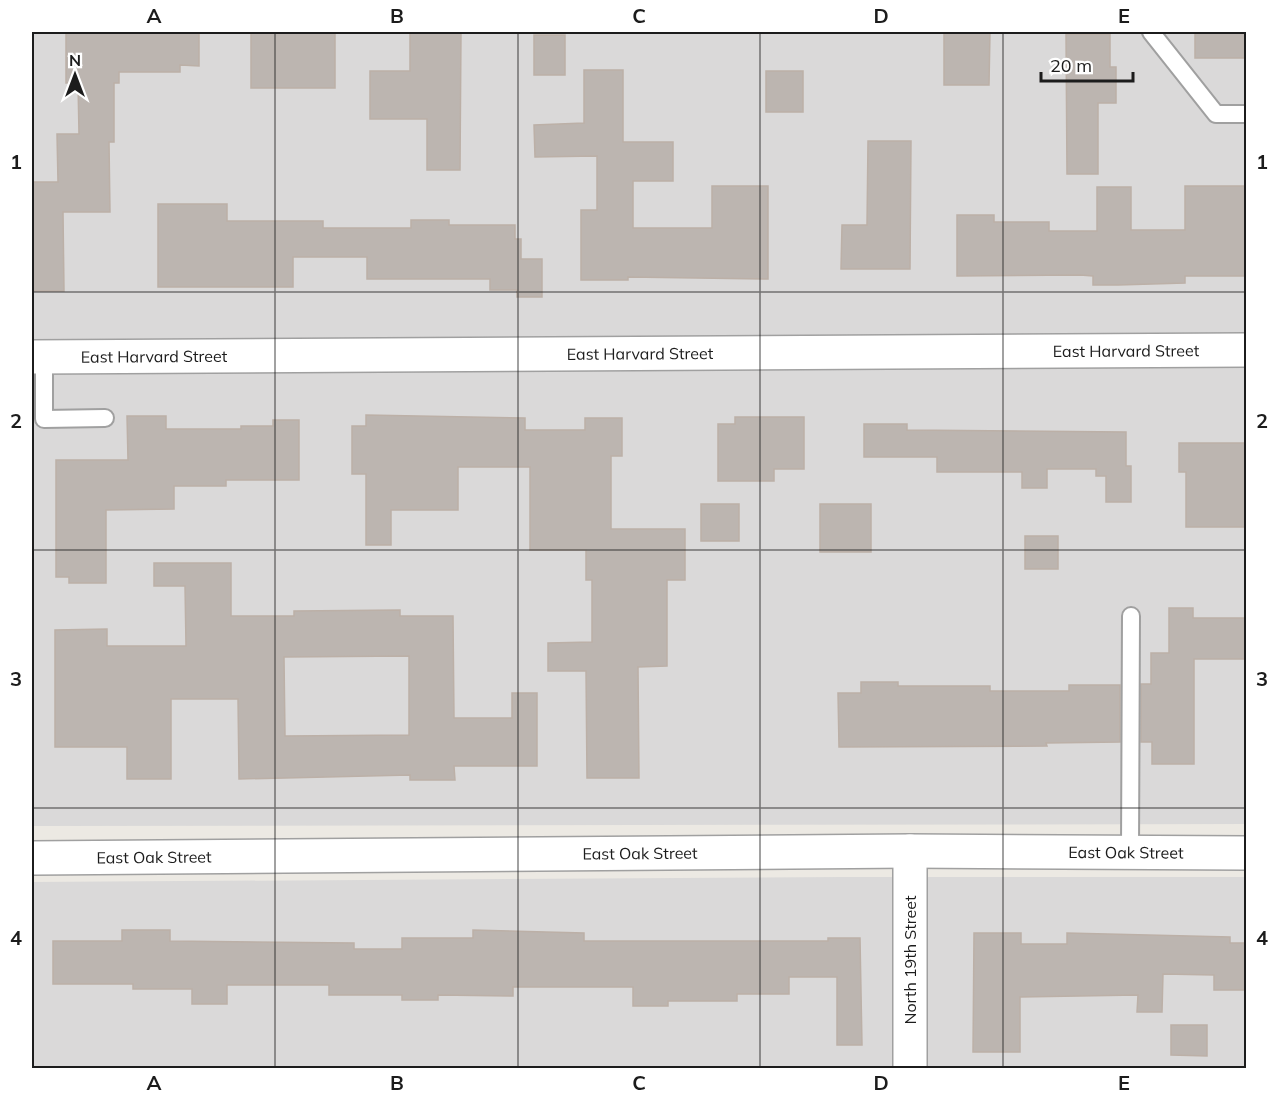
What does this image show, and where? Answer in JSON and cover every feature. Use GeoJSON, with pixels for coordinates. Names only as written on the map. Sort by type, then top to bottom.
{"type":"FeatureCollection","features":[{"type":"Feature","properties":{"kind":"street","name":"East Harvard Street"},"geometry":{"type":"LineString","coordinates":[[38,357],[1246,350]]}},
{"type":"Feature","properties":{"kind":"street","name":"East Oak Street"},"geometry":{"type":"LineString","coordinates":[[32,858],[910,851],[1246,853]]}},
{"type":"Feature","properties":{"kind":"street","name":"North 19th Street"},"geometry":{"type":"LineString","coordinates":[[910,851],[910,1068]]}},
{"type":"Feature","properties":{"kind":"lane"},"geometry":{"type":"LineString","coordinates":[[1151,32],[1216,114],[1246,114]]}},
{"type":"Feature","properties":{"kind":"lane"},"geometry":{"type":"LineString","coordinates":[[38,357],[38,419],[105,418]]}},
{"type":"Feature","properties":{"kind":"lane"},"geometry":{"type":"LineString","coordinates":[[1130,852],[1131,616]]}},
{"type":"Feature","properties":{"kind":"shaded area"},"geometry":{"type":"Polygon","coordinates":[[[32,32],[1246,32],[1246,824],[32,826],[32,32]]]}},
{"type":"Feature","properties":{"kind":"shaded area"},"geometry":{"type":"Polygon","coordinates":[[[1246,877],[1246,1068],[32,1068],[32,882],[1246,877]]]}},
{"type":"Feature","properties":{"kind":"building"},"geometry":{"type":"Polygon","coordinates":[[[66,32],[199,32],[199,66],[180,65],[180,72],[119,72],[119,83],[114,83],[114,142],[109,142],[110,212],[63,212],[64,291],[32,291],[32,182],[58,182],[57,134],[79,134],[78,83],[66,83],[66,32]]]}},
{"type":"Feature","properties":{"kind":"building"},"geometry":{"type":"Polygon","coordinates":[[[251,32],[335,32],[335,88],[251,88],[251,32]]]}},
{"type":"Feature","properties":{"kind":"building"},"geometry":{"type":"Polygon","coordinates":[[[410,32],[461,32],[460,170],[427,170],[427,119],[370,119],[370,71],[410,71],[410,32]]]}},
{"type":"Feature","properties":{"kind":"building"},"geometry":{"type":"Polygon","coordinates":[[[944,32],[990,32],[989,85],[944,85],[944,32]]]}},
{"type":"Feature","properties":{"kind":"building"},"geometry":{"type":"Polygon","coordinates":[[[1195,32],[1246,32],[1246,58],[1195,58],[1195,32]]]}},
{"type":"Feature","properties":{"kind":"building"},"geometry":{"type":"Polygon","coordinates":[[[1066,34],[1110,34],[1110,67],[1116,67],[1116,103],[1098,103],[1098,174],[1067,174],[1066,34]]]}},
{"type":"Feature","properties":{"kind":"building"},"geometry":{"type":"Polygon","coordinates":[[[534,35],[565,35],[565,75],[534,75],[534,35]]]}},
{"type":"Feature","properties":{"kind":"building"},"geometry":{"type":"Polygon","coordinates":[[[584,70],[623,70],[623,142],[673,142],[673,181],[633,181],[633,228],[712,228],[712,186],[768,186],[768,279],[628,277],[628,280],[581,280],[581,210],[597,210],[597,156],[535,157],[534,125],[584,123],[584,70]]]}},
{"type":"Feature","properties":{"kind":"building"},"geometry":{"type":"Polygon","coordinates":[[[766,71],[803,71],[803,112],[766,112],[766,71]]]}},
{"type":"Feature","properties":{"kind":"building"},"geometry":{"type":"Polygon","coordinates":[[[868,141],[911,141],[910,269],[841,269],[842,225],[867,225],[868,141]]]}},
{"type":"Feature","properties":{"kind":"building"},"geometry":{"type":"Polygon","coordinates":[[[1185,186],[1246,186],[1246,276],[1185,276],[1185,283],[1093,285],[1093,276],[1080,275],[957,276],[957,215],[994,215],[994,222],[1049,222],[1049,231],[1097,231],[1097,187],[1131,187],[1131,230],[1185,230],[1185,186]]]}},
{"type":"Feature","properties":{"kind":"building"},"geometry":{"type":"Polygon","coordinates":[[[158,204],[227,204],[227,221],[323,221],[323,228],[411,228],[411,220],[449,220],[449,225],[515,225],[515,239],[521,239],[521,259],[542,259],[542,297],[517,297],[517,290],[490,290],[490,279],[367,279],[367,257],[293,257],[293,287],[158,287],[158,204]]]}},
{"type":"Feature","properties":{"kind":"building"},"geometry":{"type":"Polygon","coordinates":[[[366,415],[525,418],[525,430],[585,430],[585,418],[622,418],[622,456],[611,456],[611,529],[685,529],[685,580],[667,580],[667,666],[638,667],[639,778],[587,778],[586,671],[548,671],[548,643],[592,642],[592,580],[586,580],[586,550],[530,550],[530,467],[458,467],[458,510],[391,510],[391,545],[366,545],[366,474],[352,474],[352,426],[366,426],[366,415]]]}},
{"type":"Feature","properties":{"kind":"building"},"geometry":{"type":"Polygon","coordinates":[[[127,416],[166,416],[166,429],[241,429],[241,426],[273,426],[273,420],[299,420],[299,480],[226,480],[226,486],[174,486],[174,509],[106,510],[106,583],[69,583],[69,577],[56,577],[56,460],[128,460],[127,416]]]}},
{"type":"Feature","properties":{"kind":"building"},"geometry":{"type":"Polygon","coordinates":[[[735,417],[804,417],[804,469],[774,469],[774,481],[718,481],[718,424],[735,424],[735,417]]]}},
{"type":"Feature","properties":{"kind":"building"},"geometry":{"type":"Polygon","coordinates":[[[864,424],[907,424],[907,430],[1126,432],[1126,466],[1131,466],[1131,502],[1106,502],[1106,476],[1096,476],[1096,469],[1047,469],[1047,488],[1022,488],[1022,472],[937,472],[937,457],[864,457],[864,424]]]}},
{"type":"Feature","properties":{"kind":"building"},"geometry":{"type":"Polygon","coordinates":[[[1179,443],[1246,443],[1246,527],[1186,527],[1186,472],[1179,472],[1179,443]]]}},
{"type":"Feature","properties":{"kind":"building"},"geometry":{"type":"Polygon","coordinates":[[[701,504],[739,504],[739,541],[701,541],[701,504]]]}},
{"type":"Feature","properties":{"kind":"building"},"geometry":{"type":"Polygon","coordinates":[[[820,504],[871,504],[871,552],[820,552],[820,504]]]}},
{"type":"Feature","properties":{"kind":"building"},"geometry":{"type":"Polygon","coordinates":[[[1025,536],[1058,536],[1058,569],[1025,569],[1025,536]]]}},
{"type":"Feature","properties":{"kind":"building"},"geometry":{"type":"Polygon","coordinates":[[[154,563],[231,563],[231,616],[294,616],[294,611],[400,610],[400,616],[453,616],[454,718],[512,718],[512,693],[537,693],[537,766],[454,766],[455,780],[410,780],[410,775],[239,779],[238,699],[171,699],[171,779],[127,779],[127,747],[55,747],[55,630],[107,629],[107,646],[186,646],[185,586],[154,586],[154,563]],[[409,656],[284,657],[285,736],[409,735],[409,656]]]}},
{"type":"Feature","properties":{"kind":"building"},"geometry":{"type":"Polygon","coordinates":[[[1169,608],[1193,608],[1193,618],[1246,618],[1246,659],[1194,659],[1194,764],[1152,764],[1152,742],[1141,742],[1141,684],[1151,684],[1151,653],[1169,653],[1169,608]]]}},
{"type":"Feature","properties":{"kind":"building"},"geometry":{"type":"Polygon","coordinates":[[[861,682],[898,682],[898,686],[990,686],[990,691],[1069,691],[1069,685],[1120,685],[1120,742],[1046,743],[1047,746],[839,747],[838,693],[861,693],[861,682]]]}},
{"type":"Feature","properties":{"kind":"building"},"geometry":{"type":"Polygon","coordinates":[[[122,930],[170,930],[170,941],[354,943],[354,949],[402,949],[402,938],[473,938],[473,930],[584,933],[584,941],[828,941],[828,938],[860,938],[862,1045],[837,1045],[837,977],[789,977],[789,994],[737,994],[737,1001],[668,1001],[668,1006],[633,1006],[633,987],[513,987],[513,996],[438,995],[438,1000],[402,1000],[402,995],[329,995],[329,985],[227,985],[227,1004],[192,1004],[192,989],[133,989],[133,984],[53,984],[53,941],[122,941],[122,930]]]}},
{"type":"Feature","properties":{"kind":"building"},"geometry":{"type":"Polygon","coordinates":[[[974,933],[1021,933],[1021,944],[1067,944],[1067,933],[1230,937],[1230,943],[1246,943],[1246,990],[1214,990],[1214,975],[1163,974],[1162,1012],[1137,1012],[1138,995],[1020,997],[1020,1052],[973,1052],[974,933]]]}},
{"type":"Feature","properties":{"kind":"building"},"geometry":{"type":"Polygon","coordinates":[[[1171,1025],[1207,1025],[1207,1056],[1171,1055],[1171,1025]]]}}]}
